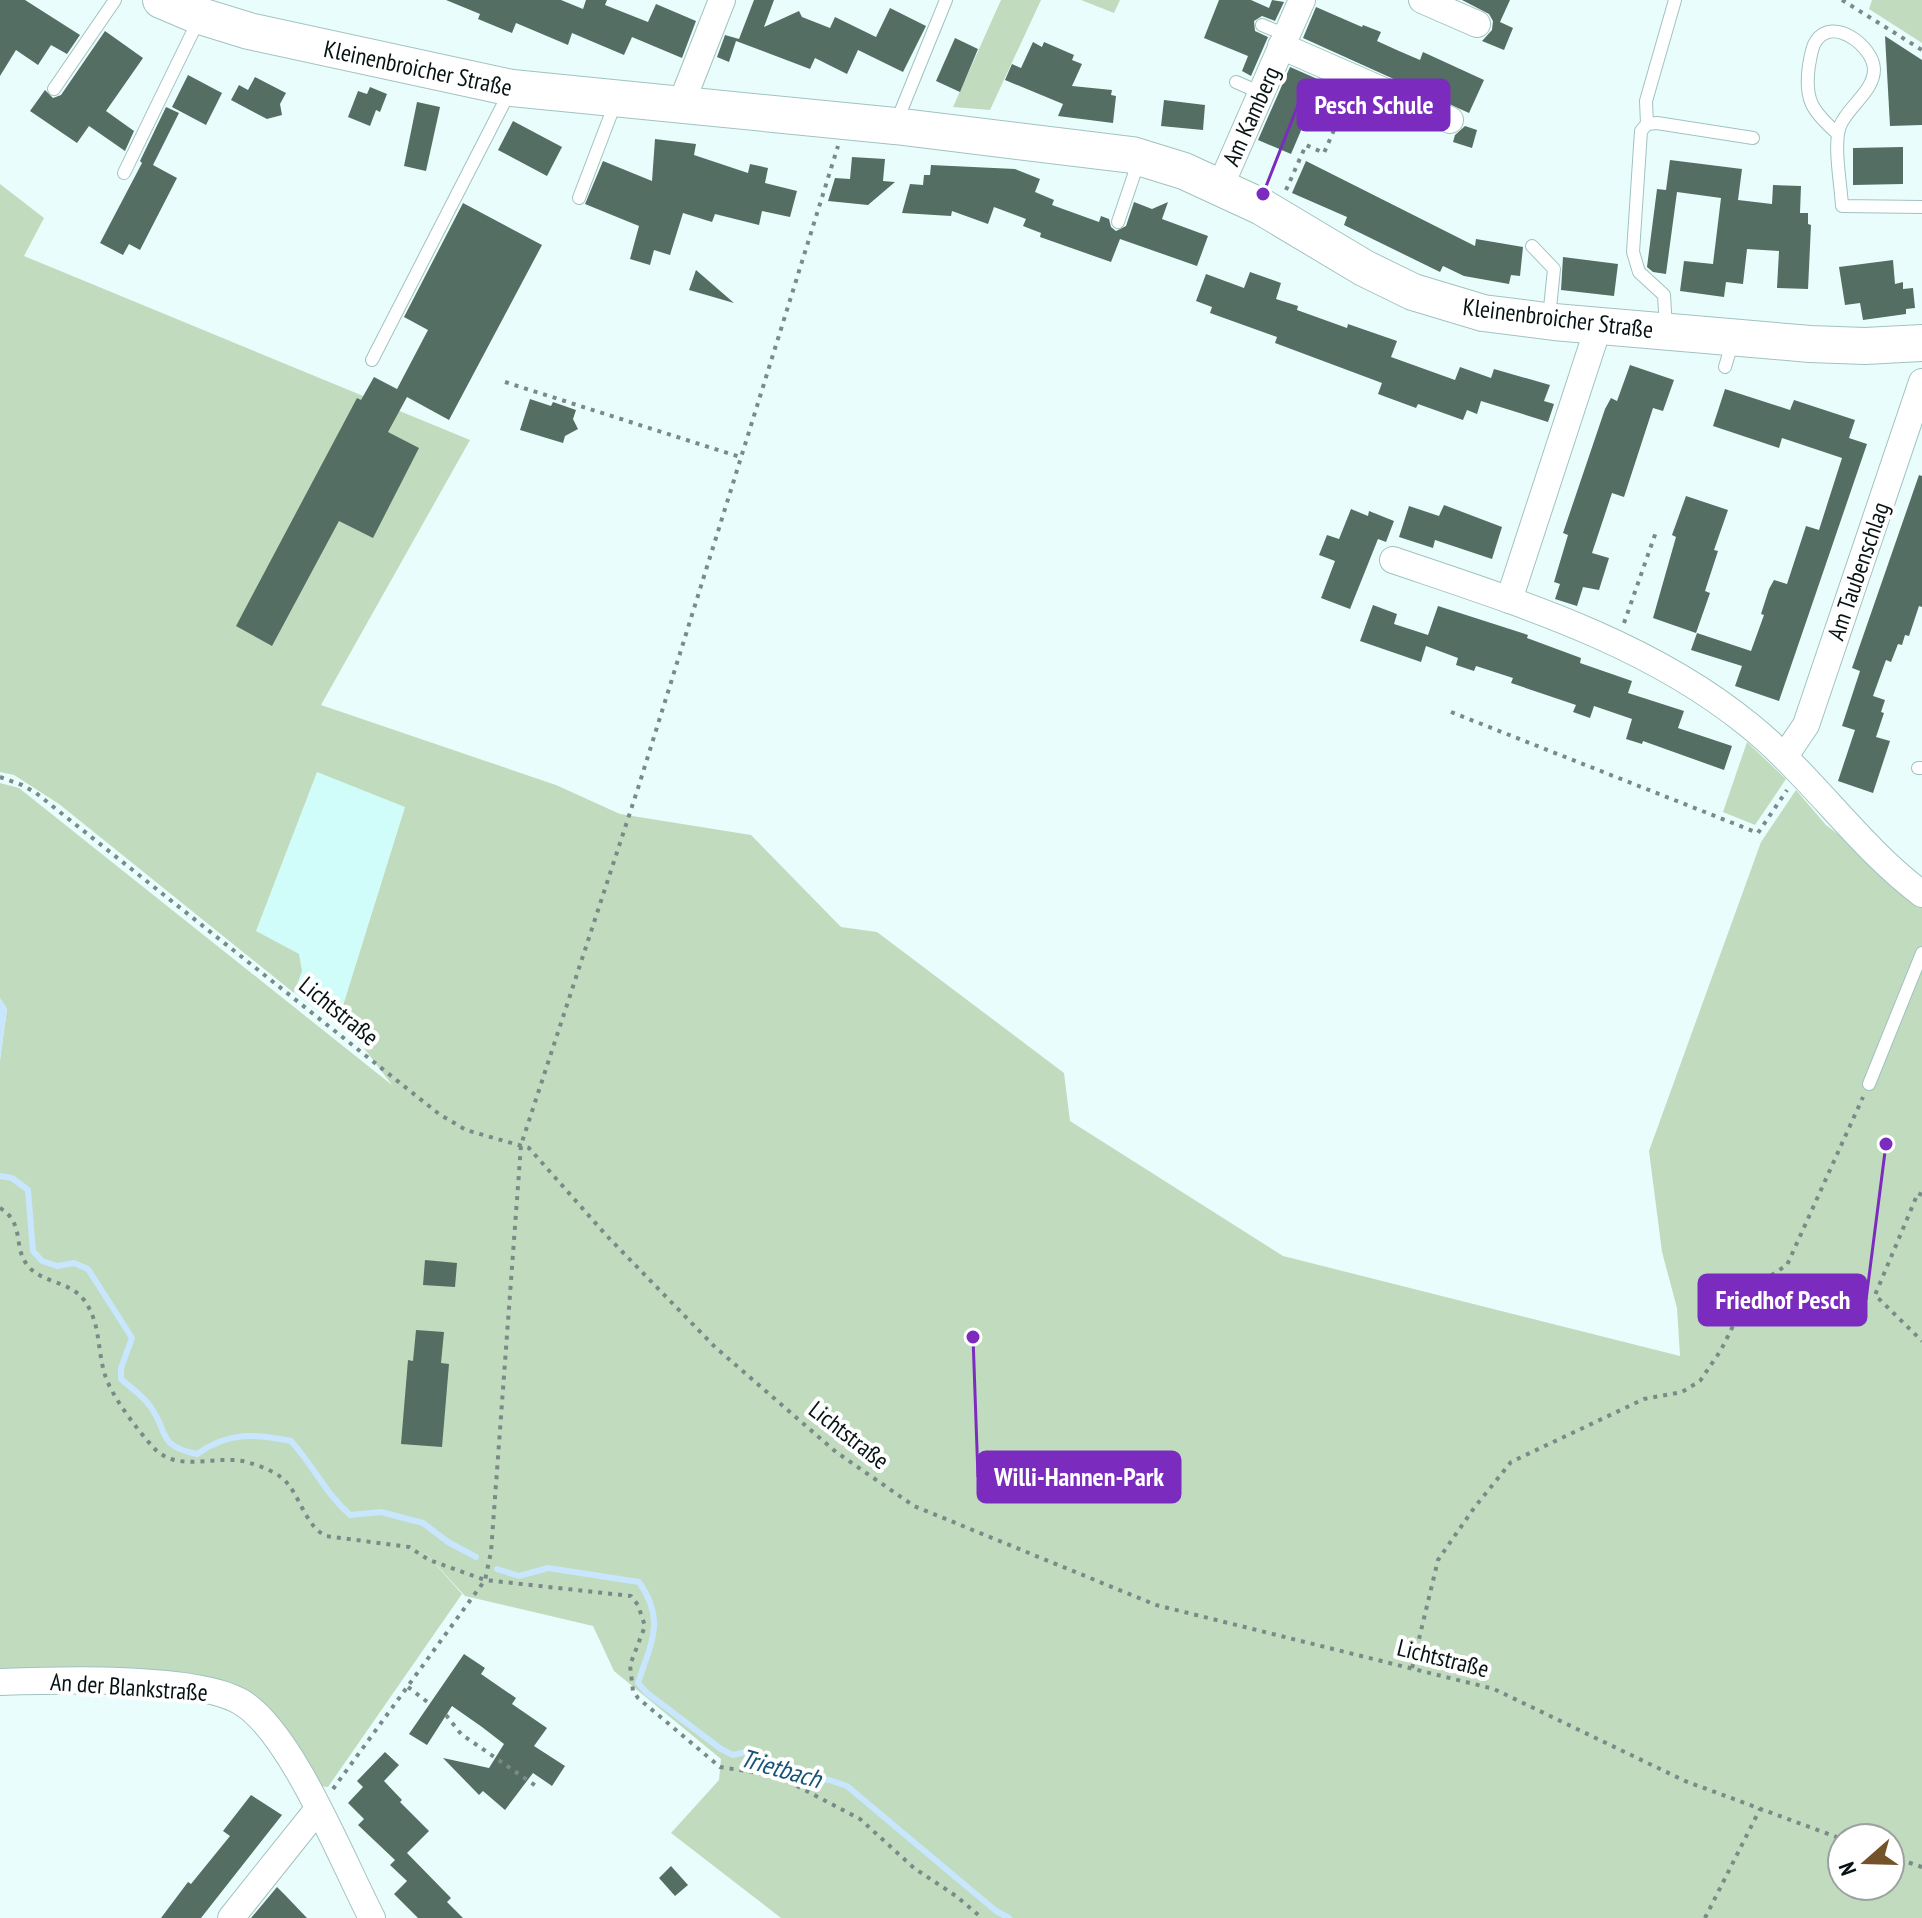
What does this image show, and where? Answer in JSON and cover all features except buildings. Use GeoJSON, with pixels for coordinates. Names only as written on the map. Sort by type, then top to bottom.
{"type":"FeatureCollection","features":[{"type":"Feature","properties":{"kind":"street","name":"Kleinenbroicher Straße"},"geometry":{"type":"LineString","coordinates":[[161,0],[200,16],[278,38],[512,88],[895,126],[1104,150],[1140,157],[1184,171],[1275,214],[1364,268],[1424,297],[1483,313],[1665,331],[1729,352],[1922,343]]}},
{"type":"Feature","properties":{"kind":"street"},"geometry":{"type":"LineString","coordinates":[[681,104],[722,0]]}},
{"type":"Feature","properties":{"kind":"street","name":"Am Kamberg"},"geometry":{"type":"LineString","coordinates":[[1220,187],[1261,93],[1277,35],[1302,0]]}},
{"type":"Feature","properties":{"kind":"street"},"geometry":{"type":"LineString","coordinates":[[1422,0],[1477,24]]}},
{"type":"Feature","properties":{"kind":"street","name":"Am Kamberg"},"geometry":{"type":"LineString","coordinates":[[1277,35],[1356,80],[1450,120]]}},
{"type":"Feature","properties":{"kind":"street"},"geometry":{"type":"LineString","coordinates":[[1509,600],[1599,325]]}},
{"type":"Feature","properties":{"kind":"street","name":"Am Taubenschlag"},"geometry":{"type":"LineString","coordinates":[[1793,764],[1922,382]]}},
{"type":"Feature","properties":{"kind":"street"},"geometry":{"type":"LineString","coordinates":[[1393,560],[1509,600],[1617,645],[1714,699],[1793,764],[1881,859],[1922,894]]}},
{"type":"Feature","properties":{"kind":"street","name":"An der Blankstraße"},"geometry":{"type":"LineString","coordinates":[[0,1682],[64,1680],[133,1683],[205,1690],[236,1699],[253,1711],[282,1744],[372,1918]]}},
{"type":"Feature","properties":{"kind":"street"},"geometry":{"type":"LineString","coordinates":[[231,1918],[318,1809]]}},
{"type":"Feature","properties":{"kind":"lane"},"geometry":{"type":"LineString","coordinates":[[54,89],[115,0]]}},
{"type":"Feature","properties":{"kind":"lane"},"geometry":{"type":"LineString","coordinates":[[895,126],[946,0]]}},
{"type":"Feature","properties":{"kind":"lane"},"geometry":{"type":"LineString","coordinates":[[1665,331],[1664,295],[1639,272],[1633,252],[1640,137],[1647,124],[1646,101],[1675,0]]}},
{"type":"Feature","properties":{"kind":"lane"},"geometry":{"type":"LineString","coordinates":[[124,173],[200,16]]}},
{"type":"Feature","properties":{"kind":"lane"},"geometry":{"type":"LineString","coordinates":[[1838,134],[1813,109],[1808,85],[1814,43],[1822,35],[1833,32],[1846,35],[1863,46],[1874,66],[1871,83],[1844,117],[1838,134],[1842,206],[1922,207]]}},
{"type":"Feature","properties":{"kind":"lane"},"geometry":{"type":"LineString","coordinates":[[1236,82],[1261,93]]}},
{"type":"Feature","properties":{"kind":"lane"},"geometry":{"type":"LineString","coordinates":[[372,360],[512,88]]}},
{"type":"Feature","properties":{"kind":"lane"},"geometry":{"type":"LineString","coordinates":[[579,198],[618,98]]}},
{"type":"Feature","properties":{"kind":"lane"},"geometry":{"type":"LineString","coordinates":[[1647,124],[1753,138]]}},
{"type":"Feature","properties":{"kind":"lane"},"geometry":{"type":"LineString","coordinates":[[1118,222],[1140,157]]}},
{"type":"Feature","properties":{"kind":"lane"},"geometry":{"type":"LineString","coordinates":[[1532,246],[1554,269],[1549,321]]}},
{"type":"Feature","properties":{"kind":"lane"},"geometry":{"type":"LineString","coordinates":[[1869,1084],[1922,953]]}},
{"type":"Feature","properties":{"kind":"path"},"geometry":{"type":"LineString","coordinates":[[1842,0],[1922,50]]}},
{"type":"Feature","properties":{"kind":"path"},"geometry":{"type":"LineString","coordinates":[[1275,214],[1306,145],[1324,153],[1356,80]]}},
{"type":"Feature","properties":{"kind":"path"},"geometry":{"type":"LineString","coordinates":[[318,1809],[485,1580],[491,1552],[521,1145],[639,785],[846,121]]}},
{"type":"Feature","properties":{"kind":"path"},"geometry":{"type":"LineString","coordinates":[[505,382],[740,457]]}},
{"type":"Feature","properties":{"kind":"path"},"geometry":{"type":"LineString","coordinates":[[1617,645],[1657,529]]}},
{"type":"Feature","properties":{"kind":"path"},"geometry":{"type":"LineString","coordinates":[[1451,712],[1758,833],[1793,764]]}},
{"type":"Feature","properties":{"kind":"path","name":"Lichtstraße"},"geometry":{"type":"LineString","coordinates":[[0,777],[36,793],[439,1114],[466,1130],[521,1145],[542,1161],[606,1235],[715,1347],[836,1452],[914,1506],[1156,1605],[1474,1683],[1503,1693],[1685,1781],[1826,1833]]}},
{"type":"Feature","properties":{"kind":"path"},"geometry":{"type":"LineString","coordinates":[[1412,1668],[1438,1560],[1511,1462],[1644,1399],[1682,1392],[1700,1381],[1721,1350],[1752,1288],[1787,1265],[1869,1084]]}},
{"type":"Feature","properties":{"kind":"path"},"geometry":{"type":"LineString","coordinates":[[1922,1195],[1918,1193],[1875,1295],[1922,1341]]}},
{"type":"Feature","properties":{"kind":"path"},"geometry":{"type":"LineString","coordinates":[[0,1208],[15,1223],[28,1266],[66,1285],[84,1299],[97,1330],[108,1382],[159,1454],[178,1461],[249,1462],[280,1476],[323,1535],[409,1547],[429,1560],[485,1580],[631,1596],[638,1605],[645,1626],[630,1663],[633,1691],[638,1698],[720,1767],[778,1776],[860,1819],[914,1868],[982,1918]]}},
{"type":"Feature","properties":{"kind":"path"},"geometry":{"type":"LineString","coordinates":[[408,1687],[430,1704]]}},
{"type":"Feature","properties":{"kind":"path"},"geometry":{"type":"LineString","coordinates":[[446,1715],[461,1734],[536,1786]]}},
{"type":"Feature","properties":{"kind":"path"},"geometry":{"type":"LineString","coordinates":[[1705,1918],[1760,1809]]}},
{"type":"Feature","properties":{"kind":"shaded area"},"geometry":{"type":"Polygon","coordinates":[[[317,772],[405,806],[337,1025],[294,993],[302,971],[256,931],[317,772]]]}},
{"type":"Feature","properties":{"kind":"shaded area"},"geometry":{"type":"Polygon","coordinates":[[[0,998],[7,1009],[0,1060],[0,998]]]}},
{"type":"Feature","properties":{"kind":"green space"},"geometry":{"type":"Polygon","coordinates":[[[1001,0],[1041,0],[990,110],[953,107],[1001,0]]]}},
{"type":"Feature","properties":{"kind":"green space"},"geometry":{"type":"Polygon","coordinates":[[[1081,0],[1120,0],[1114,13],[1081,0]]]}},
{"type":"Feature","properties":{"kind":"green space"},"geometry":{"type":"Polygon","coordinates":[[[1872,0],[1922,0],[1922,43],[1869,9],[1872,0]]]}},
{"type":"Feature","properties":{"kind":"green space"},"geometry":{"type":"Polygon","coordinates":[[[0,184],[44,218],[24,256],[470,440],[321,705],[556,785],[620,814],[751,835],[841,927],[877,932],[1064,1073],[1070,1121],[1283,1256],[1680,1356],[1677,1308],[1662,1252],[1649,1151],[1761,842],[1796,790],[1826,825],[1922,898],[1922,1918],[781,1918],[671,1833],[719,1780],[721,1759],[614,1671],[593,1626],[465,1596],[420,1547],[462,1594],[328,1787],[318,1786],[301,1750],[258,1697],[226,1681],[178,1675],[0,1672],[0,1060],[7,1009],[0,998],[0,783],[19,788],[392,1085],[354,1035],[337,1025],[405,807],[317,772],[256,931],[299,954],[302,971],[294,993],[59,804],[14,775],[0,772],[0,184]]]}},
{"type":"Feature","properties":{"kind":"green space"},"geometry":{"type":"Polygon","coordinates":[[[1747,742],[1786,779],[1755,825],[1723,812],[1747,742]]]}},
{"type":"Feature","properties":{"kind":"waterway","name":"Trietbach"},"geometry":{"type":"LineString","coordinates":[[0,1176],[12,1178],[28,1190],[33,1251],[42,1261],[57,1266],[74,1263],[88,1269],[132,1338],[121,1368],[121,1379],[150,1406],[169,1442],[175,1447],[197,1454],[220,1441],[242,1436],[291,1441],[350,1515],[381,1512],[423,1523],[448,1542],[476,1557]]}},
{"type":"Feature","properties":{"kind":"waterway","name":"Trietbach"},"geometry":{"type":"LineString","coordinates":[[497,1569],[519,1576],[548,1568],[639,1582],[652,1608],[654,1620],[654,1632],[638,1683],[647,1693],[733,1755],[746,1752],[790,1775],[829,1780],[847,1786],[996,1911],[1009,1918]]}},
{"type":"Feature","properties":{"kind":"place","name":"Pesch Schule"},"geometry":{"type":"Point","coordinates":[1263,194]}},
{"type":"Feature","properties":{"kind":"place","name":"Friedhof Pesch"},"geometry":{"type":"Point","coordinates":[1886,1144]}},
{"type":"Feature","properties":{"kind":"place","name":"Willi-Hannen-Park"},"geometry":{"type":"Point","coordinates":[973,1337]}}]}
